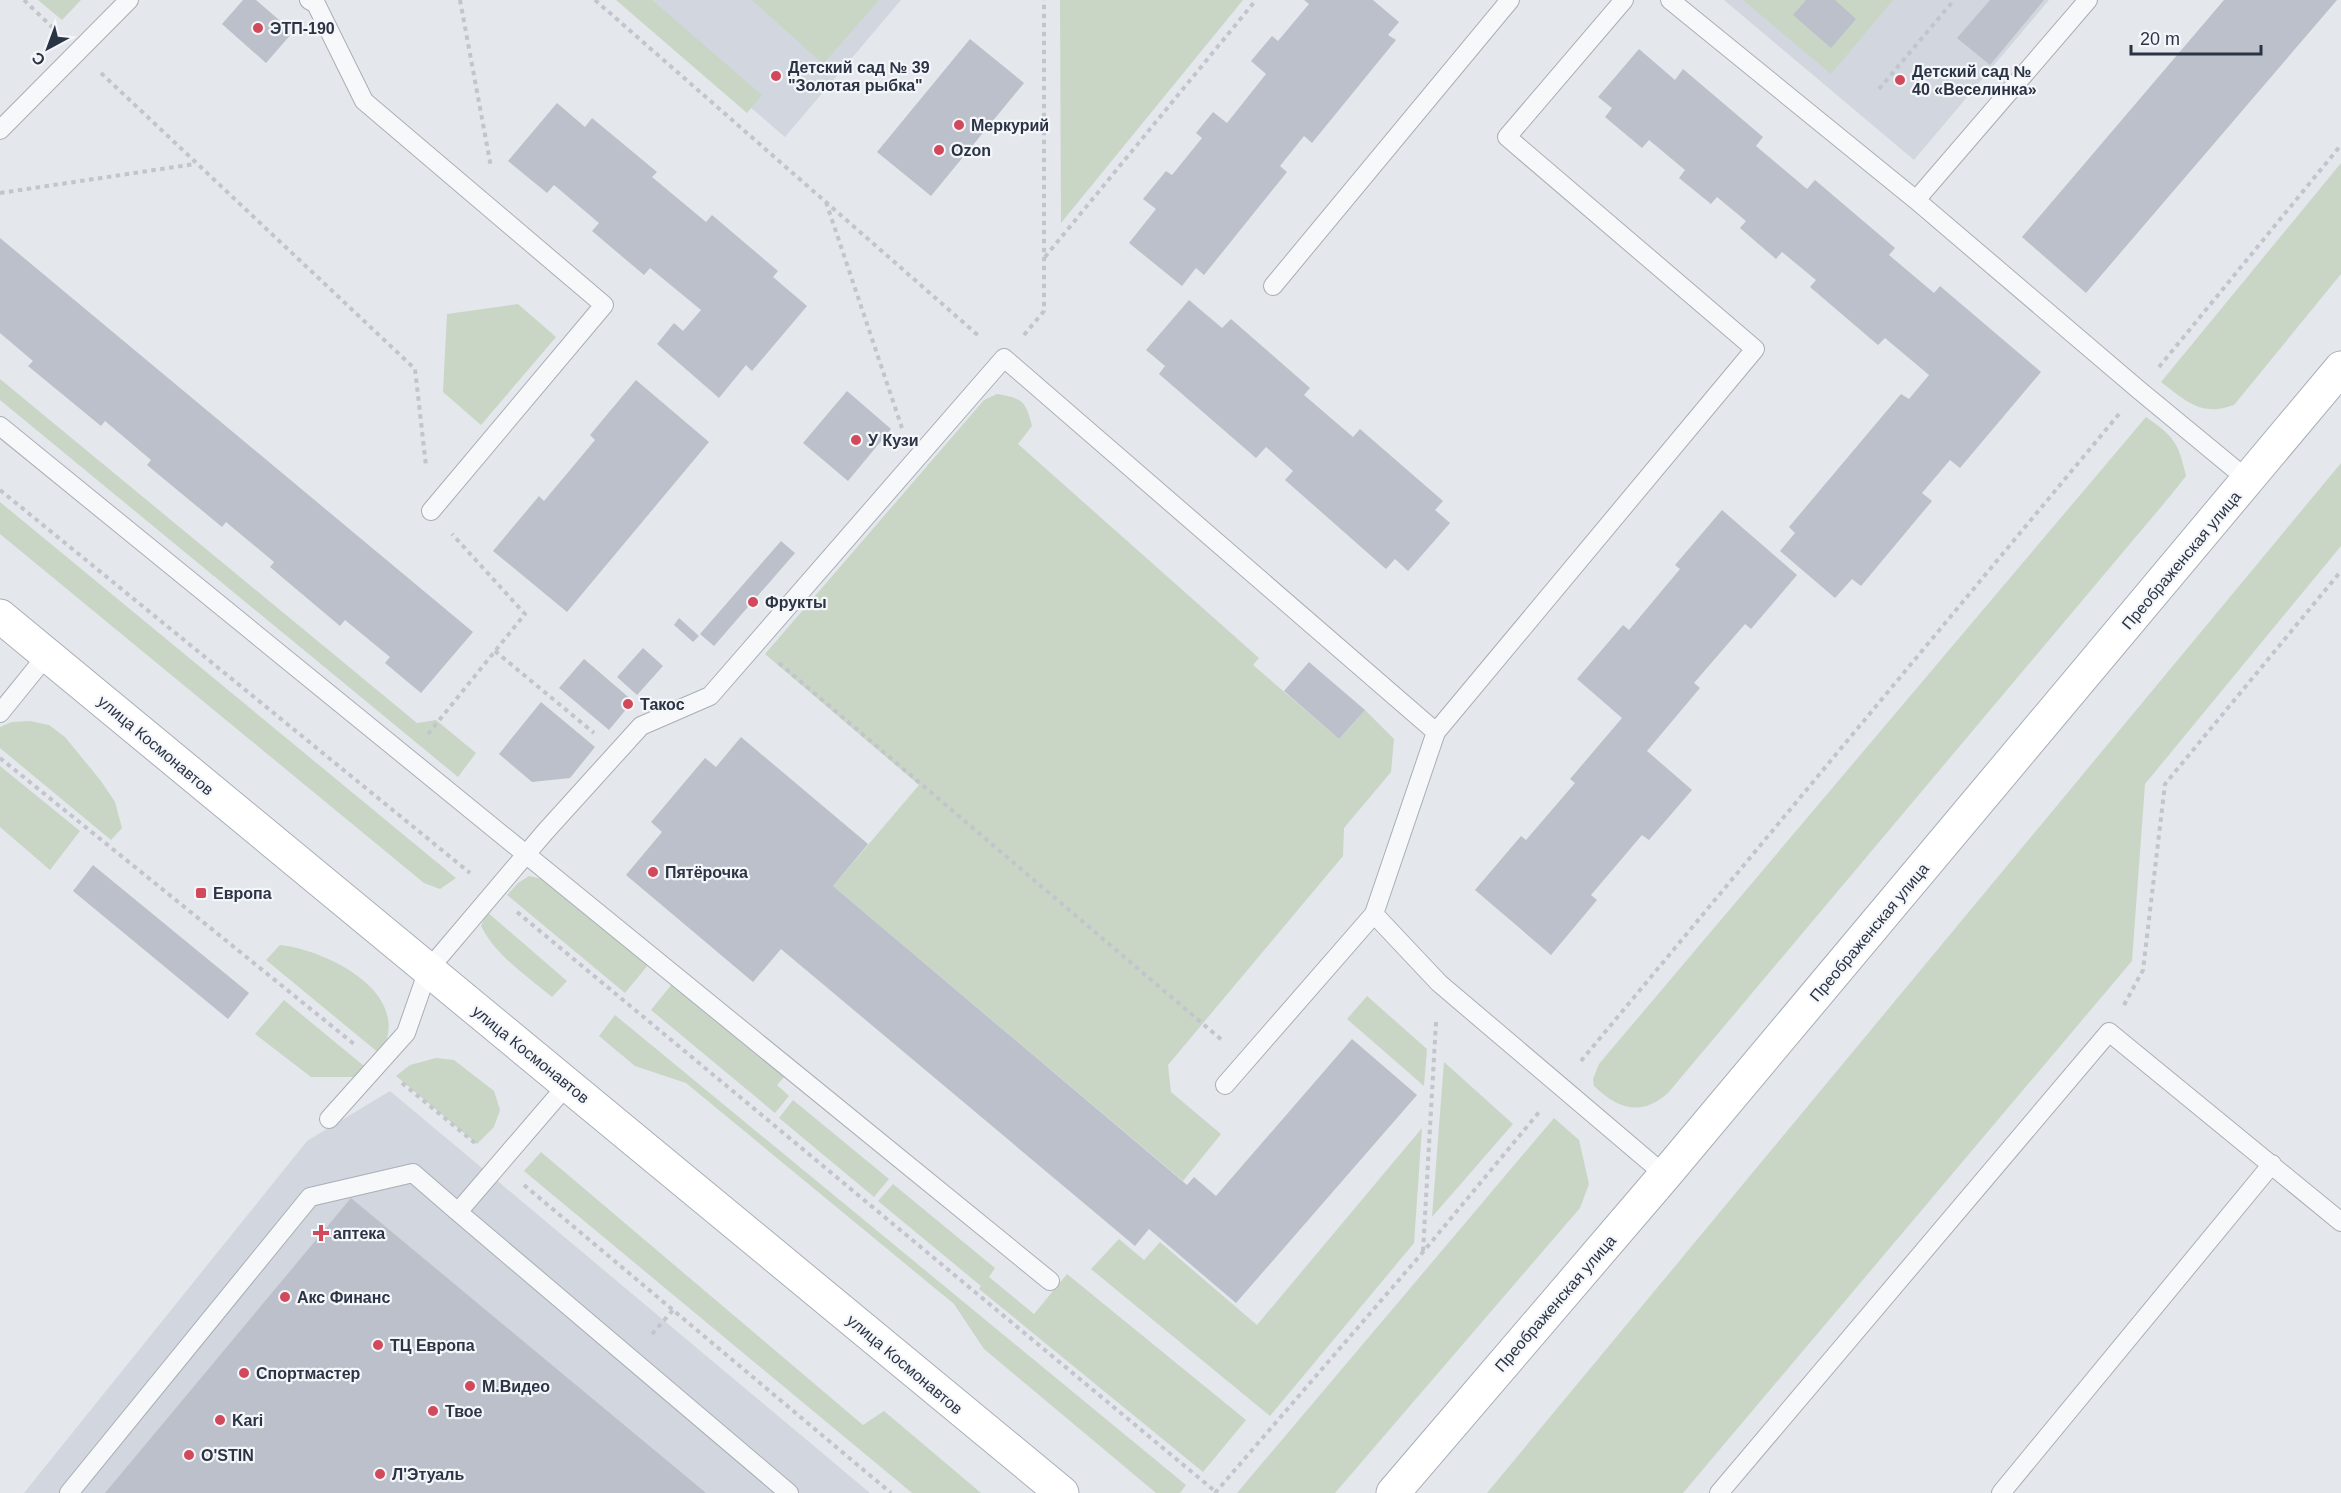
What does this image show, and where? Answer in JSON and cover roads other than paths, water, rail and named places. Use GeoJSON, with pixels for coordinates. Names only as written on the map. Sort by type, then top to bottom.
{"type":"FeatureCollection","features":[{"type":"Feature","properties":{"kind":"main road","name":"Преображенская улица"},"geometry":{"type":"LineString","coordinates":[[1393,1493],[1665,1175],[2341,368]]}},
{"type":"Feature","properties":{"kind":"main road","name":"улица Космонавтов"},"geometry":{"type":"LineString","coordinates":[[0,616],[1062,1493]]}},
{"type":"Feature","properties":{"kind":"lane"},"geometry":{"type":"LineString","coordinates":[[0,130],[129,0]]}},
{"type":"Feature","properties":{"kind":"lane"},"geometry":{"type":"LineString","coordinates":[[309,0],[316,4],[364,100],[604,305],[431,511]]}},
{"type":"Feature","properties":{"kind":"lane"},"geometry":{"type":"LineString","coordinates":[[1273,286],[1510,0]]}},
{"type":"Feature","properties":{"kind":"lane"},"geometry":{"type":"LineString","coordinates":[[1225,1085],[1374,914],[1436,732],[1755,349],[1507,137],[1624,0]]}},
{"type":"Feature","properties":{"kind":"lane"},"geometry":{"type":"LineString","coordinates":[[1670,0],[1916,200],[2248,480]]}},
{"type":"Feature","properties":{"kind":"lane"},"geometry":{"type":"LineString","coordinates":[[1916,200],[2088,0]]}},
{"type":"Feature","properties":{"kind":"lane"},"geometry":{"type":"LineString","coordinates":[[329,1119],[406,1033],[428,970],[617,752],[641,726],[710,696],[1004,358],[1436,732]]}},
{"type":"Feature","properties":{"kind":"lane"},"geometry":{"type":"LineString","coordinates":[[0,426],[1050,1281]]}},
{"type":"Feature","properties":{"kind":"lane"},"geometry":{"type":"LineString","coordinates":[[0,713],[47,654]]}},
{"type":"Feature","properties":{"kind":"lane"},"geometry":{"type":"LineString","coordinates":[[1374,914],[1439,983],[1665,1175]]}},
{"type":"Feature","properties":{"kind":"lane"},"geometry":{"type":"LineString","coordinates":[[1719,1493],[2109,1032],[2341,1222]]}},
{"type":"Feature","properties":{"kind":"lane"},"geometry":{"type":"LineString","coordinates":[[458,1212],[567,1084]]}},
{"type":"Feature","properties":{"kind":"lane"},"geometry":{"type":"LineString","coordinates":[[2001,1493],[2272,1164]]}},
{"type":"Feature","properties":{"kind":"lane"},"geometry":{"type":"LineString","coordinates":[[69,1493],[310,1197],[413,1173],[789,1493]]}},
{"type":"Feature","properties":{"kind":"place","name":"ЭТП-190"},"geometry":{"type":"Point","coordinates":[258,28]}},
{"type":"Feature","properties":{"kind":"place","name":"Детский сад № 39 \"Золотая рыбка\""},"geometry":{"type":"Point","coordinates":[776,76]}},
{"type":"Feature","properties":{"kind":"place","name":"Детский сад № 40 «Веселинка»"},"geometry":{"type":"Point","coordinates":[1900,80]}},
{"type":"Feature","properties":{"kind":"place","name":"Меркурий"},"geometry":{"type":"Point","coordinates":[959,125]}},
{"type":"Feature","properties":{"kind":"place","name":"Ozon"},"geometry":{"type":"Point","coordinates":[939,150]}},
{"type":"Feature","properties":{"kind":"place","name":"У Кузи"},"geometry":{"type":"Point","coordinates":[856,440]}},
{"type":"Feature","properties":{"kind":"place","name":"Фрукты"},"geometry":{"type":"Point","coordinates":[753,602]}},
{"type":"Feature","properties":{"kind":"place","name":"Такос"},"geometry":{"type":"Point","coordinates":[628,704]}},
{"type":"Feature","properties":{"kind":"place","name":"Пятёрочка"},"geometry":{"type":"Point","coordinates":[653,872]}},
{"type":"Feature","properties":{"kind":"place","name":"Европа"},"geometry":{"type":"Point","coordinates":[201,893]}},
{"type":"Feature","properties":{"kind":"place","name":"аптека"},"geometry":{"type":"Point","coordinates":[321,1233]}},
{"type":"Feature","properties":{"kind":"place","name":"Акс Финанс"},"geometry":{"type":"Point","coordinates":[285,1297]}},
{"type":"Feature","properties":{"kind":"place","name":"ТЦ Европа"},"geometry":{"type":"Point","coordinates":[378,1345]}},
{"type":"Feature","properties":{"kind":"place","name":"Спортмастер"},"geometry":{"type":"Point","coordinates":[244,1373]}},
{"type":"Feature","properties":{"kind":"place","name":"М.Видео"},"geometry":{"type":"Point","coordinates":[470,1386]}},
{"type":"Feature","properties":{"kind":"place","name":"Твое"},"geometry":{"type":"Point","coordinates":[433,1411]}},
{"type":"Feature","properties":{"kind":"place","name":"Kari"},"geometry":{"type":"Point","coordinates":[220,1420]}},
{"type":"Feature","properties":{"kind":"place","name":"O'STIN"},"geometry":{"type":"Point","coordinates":[189,1455]}},
{"type":"Feature","properties":{"kind":"place","name":"Л'Этуаль"},"geometry":{"type":"Point","coordinates":[380,1474]}}]}
